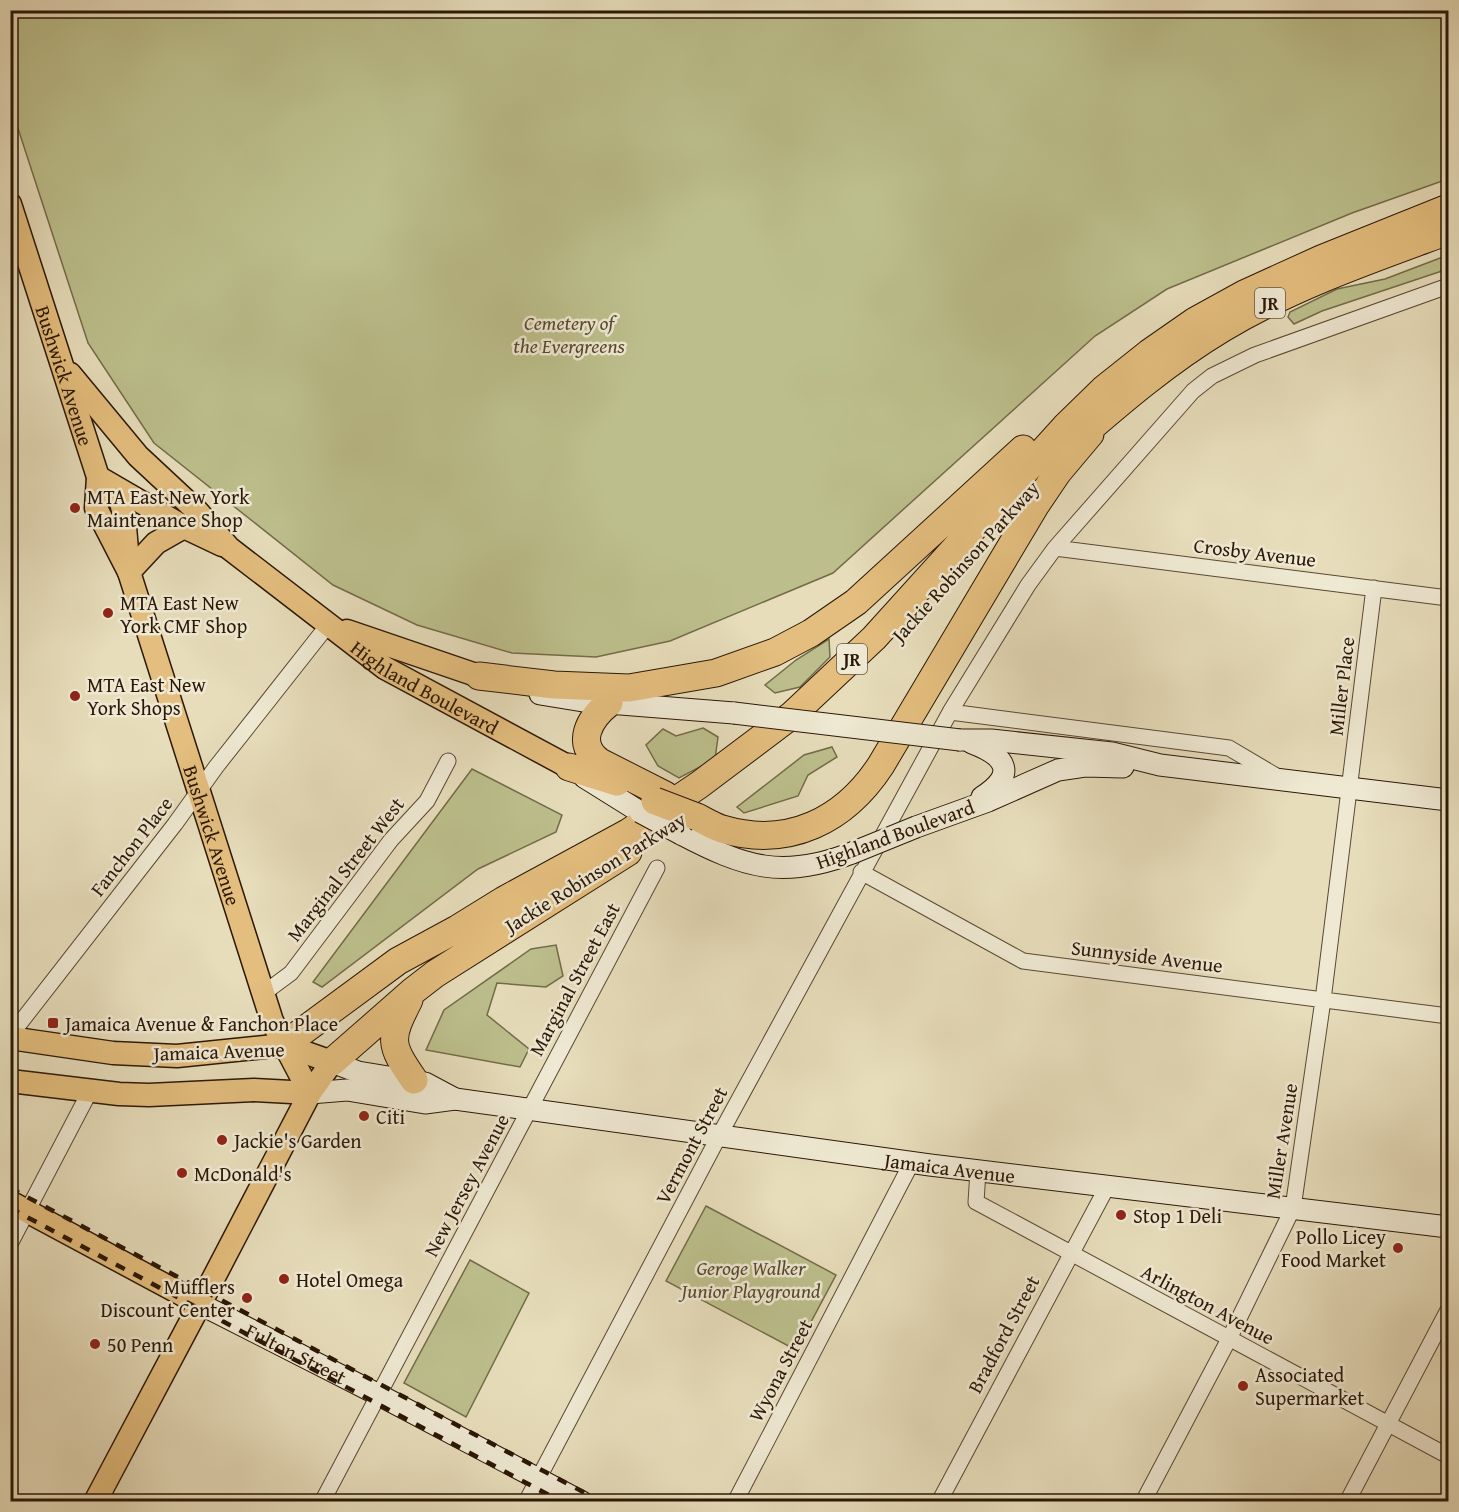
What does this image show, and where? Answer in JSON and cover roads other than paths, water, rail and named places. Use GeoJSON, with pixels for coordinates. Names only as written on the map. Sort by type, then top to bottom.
{"type":"FeatureCollection","features":[{"type":"Feature","properties":{"kind":"highway","name":"Jackie Robinson Parkway"},"geometry":{"type":"LineString","coordinates":[[457,929],[504,900],[629,832],[699,785],[792,715],[874,638],[1034,460],[1108,399],[1172,337],[1244,294],[1321,259],[1449,208]]}},
{"type":"Feature","properties":{"kind":"highway","name":"Jackie Robinson Parkway"},"geometry":{"type":"LineString","coordinates":[[332,1062],[435,974],[717,795],[788,739],[872,663],[1064,451],[1108,399],[1249,314],[1324,279],[1449,231]]}},
{"type":"Feature","properties":{"kind":"highway"},"geometry":{"type":"LineString","coordinates":[[479,676],[554,685],[629,688],[716,673],[775,652],[811,633],[856,602],[1057,418],[1108,399]]}},
{"type":"Feature","properties":{"kind":"highway"},"geometry":{"type":"LineString","coordinates":[[569,767],[617,784],[655,801],[709,831],[763,835],[803,829],[825,821],[858,796],[881,765],[1046,490],[1108,399]]}},
{"type":"Feature","properties":{"kind":"highway"},"geometry":{"type":"LineString","coordinates":[[609,703],[591,722],[586,736],[592,755],[617,784]]}},
{"type":"Feature","properties":{"kind":"highway"},"geometry":{"type":"LineString","coordinates":[[284,1046],[398,961],[457,929]]}},
{"type":"Feature","properties":{"kind":"highway"},"geometry":{"type":"LineString","coordinates":[[332,1062],[339,1041],[347,1027],[457,929]]}},
{"type":"Feature","properties":{"kind":"highway"},"geometry":{"type":"LineString","coordinates":[[413,991],[395,1028],[394,1042],[400,1059],[414,1080]]}},
{"type":"Feature","properties":{"kind":"main road","name":"Bushwick Avenue"},"geometry":{"type":"LineString","coordinates":[[10,204],[98,477],[96,508],[129,572],[272,1021],[310,1093]]}},
{"type":"Feature","properties":{"kind":"main road","name":"Highland Boulevard"},"geometry":{"type":"LineString","coordinates":[[61,363],[138,456],[197,511],[229,548],[385,668],[569,767]]}},
{"type":"Feature","properties":{"kind":"main road","name":"Highland Boulevard"},"geometry":{"type":"LineString","coordinates":[[98,477],[184,527],[229,548]]}},
{"type":"Feature","properties":{"kind":"main road"},"geometry":{"type":"LineString","coordinates":[[129,572],[156,543],[184,527]]}},
{"type":"Feature","properties":{"kind":"main road","name":"Highland Boulevard"},"geometry":{"type":"LineString","coordinates":[[328,625],[532,693],[558,698],[734,713],[963,741],[991,740],[1112,753],[1160,765],[1449,800]]}},
{"type":"Feature","properties":{"kind":"main road"},"geometry":{"type":"LineString","coordinates":[[956,811],[995,787],[1003,774],[1003,764],[995,754],[990,750],[963,741]]}},
{"type":"Feature","properties":{"kind":"main road","name":"Highland Boulevard"},"geometry":{"type":"LineString","coordinates":[[709,831],[730,858],[753,865],[781,868],[813,865],[852,853],[956,811],[988,801],[1058,770],[1085,766],[1111,768],[1160,765]]}},
{"type":"Feature","properties":{"kind":"main road","name":"Jamaica Avenue"},"geometry":{"type":"LineString","coordinates":[[10,1037],[113,1053],[177,1056],[284,1046],[358,1072],[425,1083],[455,1099]]}},
{"type":"Feature","properties":{"kind":"main road"},"geometry":{"type":"LineString","coordinates":[[95,1502],[310,1093],[332,1062]]}},
{"type":"Feature","properties":{"kind":"main road","name":"Jamaica Avenue"},"geometry":{"type":"LineString","coordinates":[[10,1081],[90,1091],[149,1095],[254,1090],[310,1093],[347,1090],[425,1103],[455,1099],[978,1171],[1449,1227]]}},
{"type":"Feature","properties":{"kind":"main road","name":"Fulton Street"},"geometry":{"type":"LineString","coordinates":[[19,1207],[200,1304],[582,1502]]}},
{"type":"Feature","properties":{"kind":"street"},"geometry":{"type":"LineString","coordinates":[[950,712],[1028,585],[1055,548],[1193,391],[1212,376],[1256,355],[1449,286]]}},
{"type":"Feature","properties":{"kind":"street","name":"Crosby Avenue"},"geometry":{"type":"LineString","coordinates":[[1055,548],[1449,598]]}},
{"type":"Feature","properties":{"kind":"street","name":"Miller Place"},"geometry":{"type":"LineString","coordinates":[[1349,789],[1374,588]]}},
{"type":"Feature","properties":{"kind":"street","name":"Fanchon Place"},"geometry":{"type":"LineString","coordinates":[[10,1037],[223,758],[328,625]]}},
{"type":"Feature","properties":{"kind":"street","name":"Highland Boulevard"},"geometry":{"type":"LineString","coordinates":[[950,712],[1229,748],[1281,779]]}},
{"type":"Feature","properties":{"kind":"street","name":"Vermont Street"},"geometry":{"type":"LineString","coordinates":[[526,1502],[719,1136],[950,712]]}},
{"type":"Feature","properties":{"kind":"street","name":"Marginal Street West"},"geometry":{"type":"LineString","coordinates":[[264,993],[291,972],[391,840],[427,801],[448,761]]}},
{"type":"Feature","properties":{"kind":"street","name":"Miller Avenue"},"geometry":{"type":"LineString","coordinates":[[1143,1502],[1229,1339],[1293,1208],[1323,1000],[1349,789]]}},
{"type":"Feature","properties":{"kind":"street","name":"Marginal Street East"},"geometry":{"type":"LineString","coordinates":[[529,1110],[657,868]]}},
{"type":"Feature","properties":{"kind":"street","name":"Sunnyside Avenue"},"geometry":{"type":"LineString","coordinates":[[861,873],[1023,961],[1449,1016]]}},
{"type":"Feature","properties":{"kind":"street"},"geometry":{"type":"LineString","coordinates":[[10,1244],[19,1207],[90,1091]]}},
{"type":"Feature","properties":{"kind":"street","name":"New Jersey Avenue"},"geometry":{"type":"LineString","coordinates":[[322,1502],[529,1110]]}},
{"type":"Feature","properties":{"kind":"street","name":"Wyona Street"},"geometry":{"type":"LineString","coordinates":[[735,1502],[912,1162]]}},
{"type":"Feature","properties":{"kind":"street","name":"Arlington Avenue"},"geometry":{"type":"LineString","coordinates":[[978,1171],[976,1202],[1449,1456]]}},
{"type":"Feature","properties":{"kind":"street","name":"Bradford Street"},"geometry":{"type":"LineString","coordinates":[[939,1502],[1107,1187]]}},
{"type":"Feature","properties":{"kind":"street"},"geometry":{"type":"LineString","coordinates":[[1347,1502],[1449,1310]]}},
{"type":"Feature","properties":{"kind":"railway"},"geometry":{"type":"LineString","coordinates":[[10,1188],[602,1502]]}},
{"type":"Feature","properties":{"kind":"railway"},"geometry":{"type":"LineString","coordinates":[[10,1208],[562,1502]]}},
{"type":"Feature","properties":{"kind":"place","name":"MTA East New York Maintenance Shop"},"geometry":{"type":"Point","coordinates":[75,508]}},
{"type":"Feature","properties":{"kind":"place","name":"MTA East New York CMF Shop"},"geometry":{"type":"Point","coordinates":[108,613]}},
{"type":"Feature","properties":{"kind":"place","name":"MTA East New York Shops"},"geometry":{"type":"Point","coordinates":[75,696]}},
{"type":"Feature","properties":{"kind":"place","name":"Jamaica Avenue & Fanchon Place"},"geometry":{"type":"Point","coordinates":[53,1023]}},
{"type":"Feature","properties":{"kind":"place","name":"Citi"},"geometry":{"type":"Point","coordinates":[364,1116]}},
{"type":"Feature","properties":{"kind":"place","name":"Jackie's Garden"},"geometry":{"type":"Point","coordinates":[222,1140]}},
{"type":"Feature","properties":{"kind":"place","name":"McDonald's"},"geometry":{"type":"Point","coordinates":[182,1173]}},
{"type":"Feature","properties":{"kind":"place","name":"Stop 1 Deli"},"geometry":{"type":"Point","coordinates":[1121,1215]}},
{"type":"Feature","properties":{"kind":"place","name":"Pollo Licey Food Market"},"geometry":{"type":"Point","coordinates":[1398,1248]}},
{"type":"Feature","properties":{"kind":"place","name":"Hotel Omega"},"geometry":{"type":"Point","coordinates":[284,1279]}},
{"type":"Feature","properties":{"kind":"place","name":"Mufflers Discount Center"},"geometry":{"type":"Point","coordinates":[247,1298]}},
{"type":"Feature","properties":{"kind":"place","name":"50 Penn"},"geometry":{"type":"Point","coordinates":[95,1344]}},
{"type":"Feature","properties":{"kind":"place","name":"Associated Supermarket"},"geometry":{"type":"Point","coordinates":[1243,1386]}},
{"type":"Feature","properties":{"kind":"park label","name":"Cemetery of the Evergreens"},"geometry":{"type":"Point","coordinates":[569,334]}},
{"type":"Feature","properties":{"kind":"park label","name":"Geroge Walker Junior Playground"},"geometry":{"type":"Point","coordinates":[751,1278]}}]}
